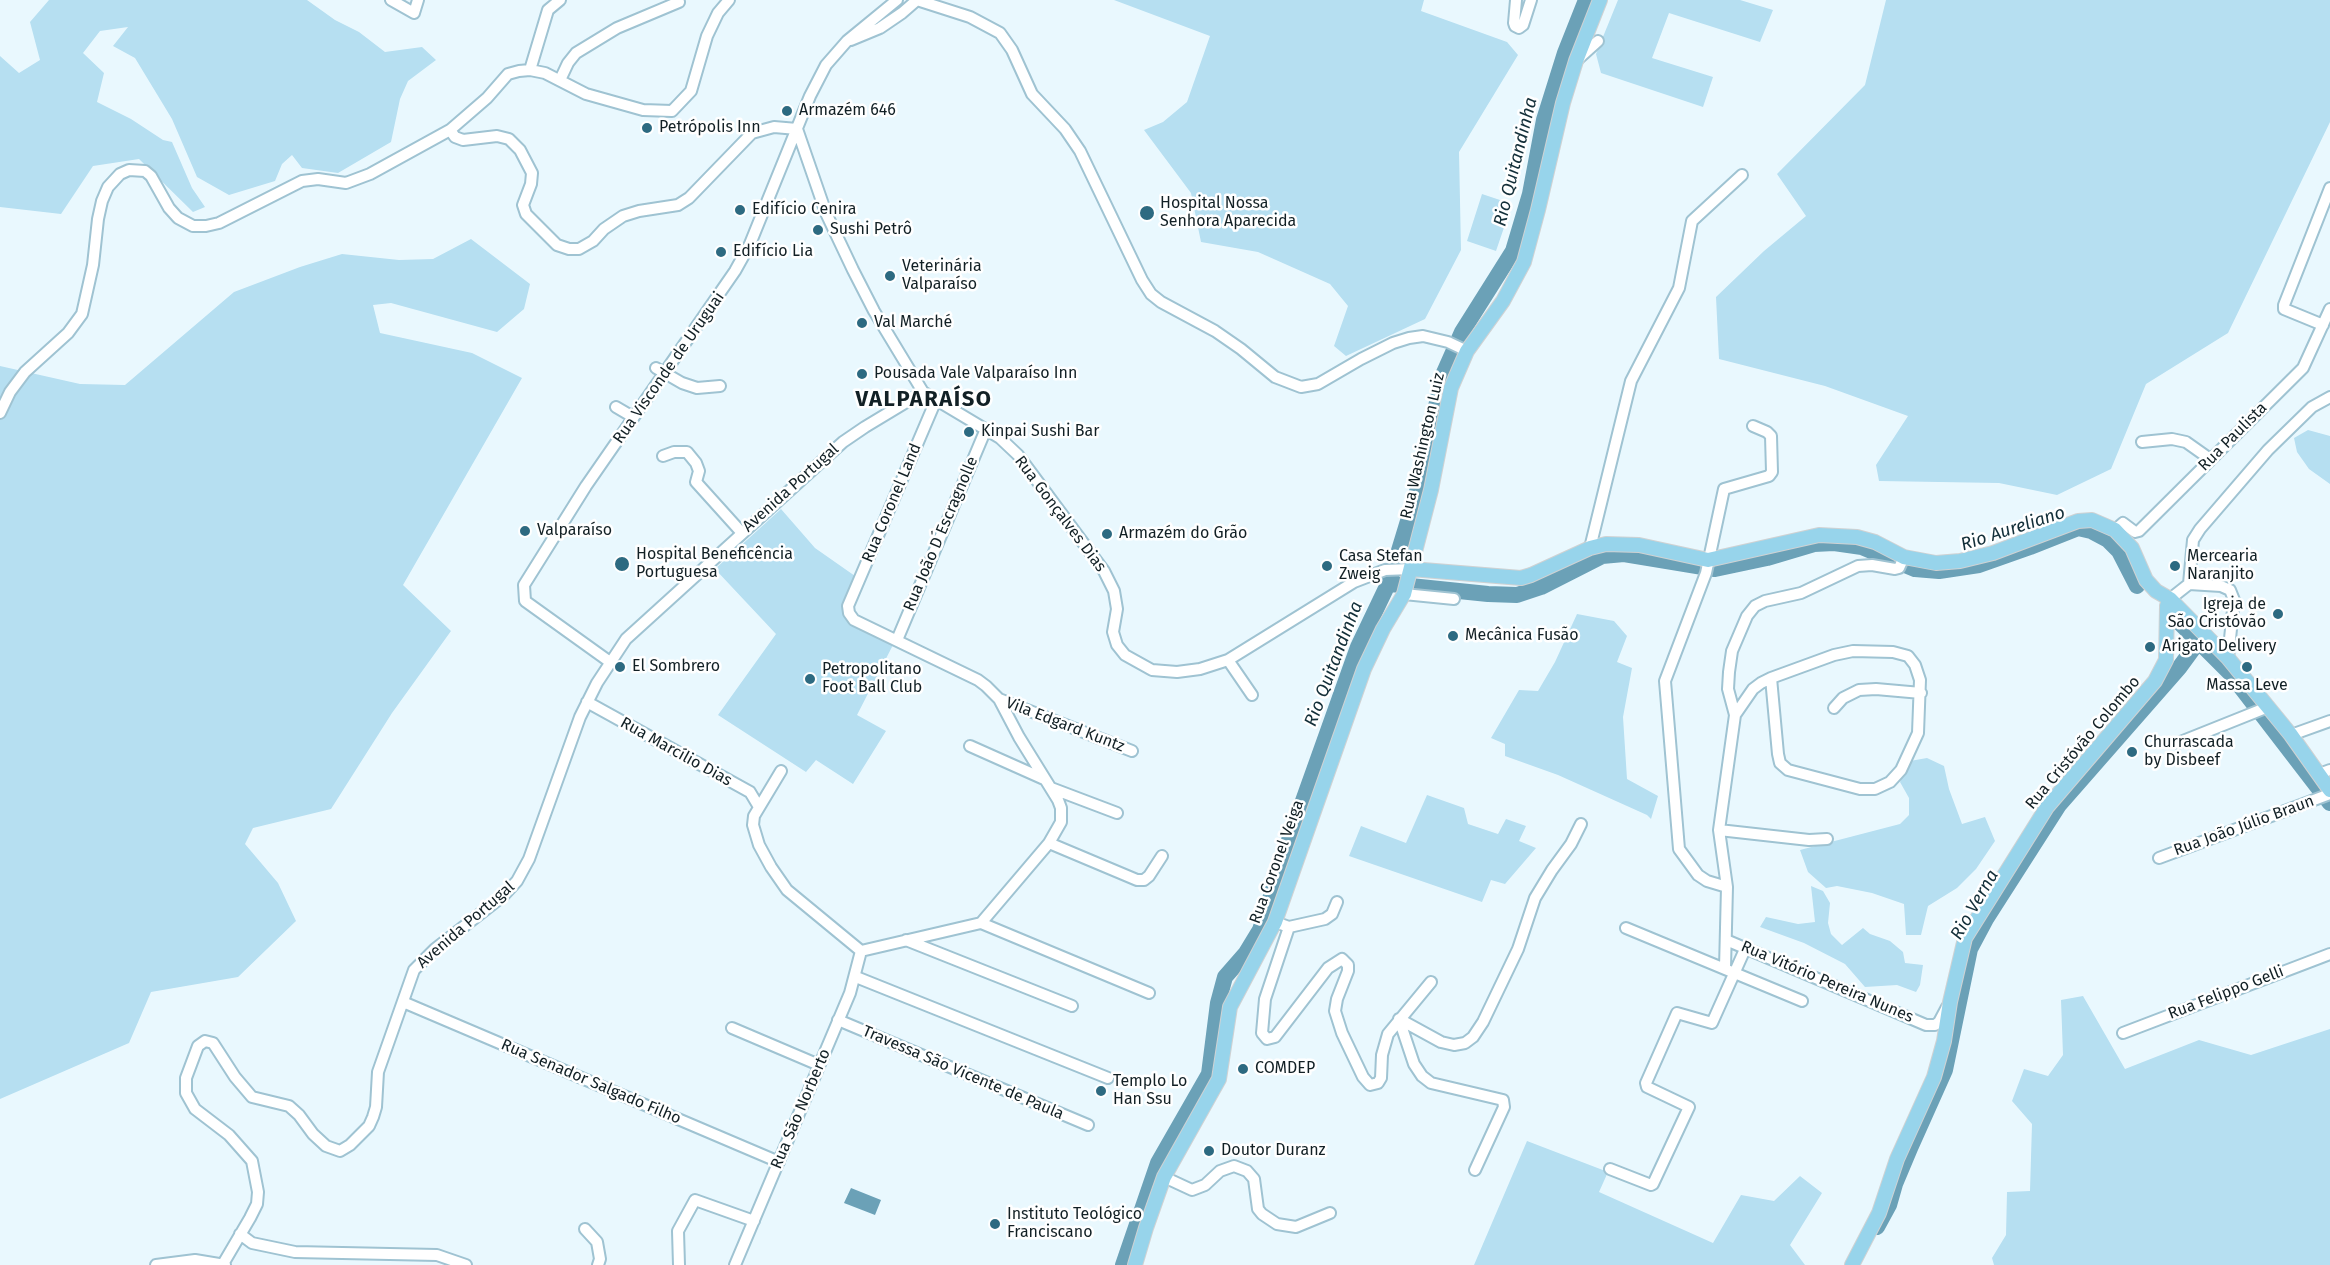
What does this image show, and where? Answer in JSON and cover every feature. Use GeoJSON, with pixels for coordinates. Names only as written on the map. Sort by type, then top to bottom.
{"type":"FeatureCollection","features":[{"type":"Feature","properties":{"kind":"main road","name":"Rua Washington Luiz"},"geometry":{"type":"LineString","coordinates":[[1412,569],[1431,490],[1451,388],[1467,351],[1503,301],[1524,262],[1563,103],[1576,61],[1600,0]]}},
{"type":"Feature","properties":{"kind":"main road"},"geometry":{"type":"LineString","coordinates":[[1412,569],[1521,578],[1590,548],[1606,544],[1639,545],[1707,567],[1819,535],[1857,537],[1875,542],[1902,562],[1936,563],[1960,561],[1993,553],[2078,521],[2092,520],[2115,530],[2132,548],[2146,580],[2156,591],[2170,599],[2228,658],[2290,735],[2324,772],[2330,792]]}},
{"type":"Feature","properties":{"kind":"main road","name":"Rua Coronel Veiga"},"geometry":{"type":"LineString","coordinates":[[1135,1265],[1164,1177],[1219,1079],[1230,1006],[1275,922],[1364,669],[1383,629],[1404,594],[1412,569]]}},
{"type":"Feature","properties":{"kind":"main road","name":"Rua Cristóvão Colombo"},"geometry":{"type":"LineString","coordinates":[[1852,1265],[1879,1213],[1897,1159],[1934,1077],[1944,1041],[1950,1002],[1965,938],[2048,807],[2144,696],[2162,669],[2166,660],[2167,606],[2170,599]]}},
{"type":"Feature","properties":{"kind":"street"},"geometry":{"type":"LineString","coordinates":[[390,0],[414,13],[418,0]]}},
{"type":"Feature","properties":{"kind":"street"},"geometry":{"type":"LineString","coordinates":[[530,70],[548,10],[560,0]]}},
{"type":"Feature","properties":{"kind":"street"},"geometry":{"type":"LineString","coordinates":[[0,413],[10,392],[25,372],[68,333],[82,314],[93,265],[102,201],[108,187],[120,174],[129,170],[145,171],[151,176],[169,208],[178,218],[193,226],[206,225],[219,223],[302,181],[318,179],[346,183],[356,181],[450,130],[487,98],[508,74],[530,70],[545,73],[586,94],[643,110],[672,111],[692,92],[707,36],[718,13],[729,0]]}},
{"type":"Feature","properties":{"kind":"street","name":"Rua Visconde de Uruguai"},"geometry":{"type":"LineString","coordinates":[[610,662],[525,601],[524,585],[633,417],[660,370],[724,290],[743,257],[817,81],[836,51],[897,0]]}},
{"type":"Feature","properties":{"kind":"street"},"geometry":{"type":"LineString","coordinates":[[847,41],[880,28],[917,0],[970,17],[1000,33],[1012,50],[1032,94],[1065,129],[1080,151],[1150,294],[1161,303],[1215,331],[1275,377],[1293,386],[1318,384],[1393,343],[1423,336],[1448,342],[1467,351]]}},
{"type":"Feature","properties":{"kind":"street"},"geometry":{"type":"LineString","coordinates":[[1516,0],[1514,23],[1520,28],[1531,0]]}},
{"type":"Feature","properties":{"kind":"street"},"geometry":{"type":"LineString","coordinates":[[560,80],[576,53],[616,28],[680,2]]}},
{"type":"Feature","properties":{"kind":"street"},"geometry":{"type":"LineString","coordinates":[[1576,61],[1598,41]]}},
{"type":"Feature","properties":{"kind":"street"},"geometry":{"type":"LineString","coordinates":[[450,130],[455,137],[464,140],[497,136],[509,139],[520,150],[532,173],[531,184],[523,205],[526,214],[557,245],[579,249],[593,241],[622,216],[678,205],[689,198],[752,133],[774,127],[797,129]]}},
{"type":"Feature","properties":{"kind":"street","name":"Rua Gonçalves Dias"},"geometry":{"type":"LineString","coordinates":[[797,129],[826,213],[844,251],[874,311],[923,392],[1000,438],[1018,455],[1104,571],[1114,591],[1118,609],[1113,633],[1117,645],[1125,655],[1152,670],[1177,672],[1200,669],[1228,660],[1335,592],[1385,570],[1412,569]]}},
{"type":"Feature","properties":{"kind":"street"},"geometry":{"type":"LineString","coordinates":[[1590,548],[1631,381],[1679,288],[1692,221],[1742,175]]}},
{"type":"Feature","properties":{"kind":"street"},"geometry":{"type":"LineString","coordinates":[[2323,325],[2284,309],[2284,305],[2330,188]]}},
{"type":"Feature","properties":{"kind":"street","name":"Rua Paulista"},"geometry":{"type":"LineString","coordinates":[[2115,530],[2123,523],[2135,532],[2139,531],[2303,368],[2330,309]]}},
{"type":"Feature","properties":{"kind":"street"},"geometry":{"type":"LineString","coordinates":[[660,370],[682,383],[697,388],[720,386]]}},
{"type":"Feature","properties":{"kind":"street","name":"Avenida Portugal"},"geometry":{"type":"LineString","coordinates":[[224,1264],[256,1204],[258,1192],[252,1161],[229,1135],[195,1109],[186,1093],[186,1078],[198,1046],[205,1041],[213,1043],[235,1077],[252,1097],[290,1106],[326,1146],[340,1151],[350,1145],[373,1117],[376,1107],[378,1072],[414,970],[435,949],[503,896],[517,881],[529,859],[573,736],[588,702],[610,662],[626,639],[741,532],[843,442],[923,392]]}},
{"type":"Feature","properties":{"kind":"street"},"geometry":{"type":"LineString","coordinates":[[2189,584],[2193,540],[2200,529],[2268,450],[2312,407],[2330,397]]}},
{"type":"Feature","properties":{"kind":"street","name":"Rua Coronel Land"},"geometry":{"type":"LineString","coordinates":[[897,639],[854,620],[849,613],[848,606],[936,400]]}},
{"type":"Feature","properties":{"kind":"street"},"geometry":{"type":"LineString","coordinates":[[616,406],[633,417]]}},
{"type":"Feature","properties":{"kind":"street"},"geometry":{"type":"LineString","coordinates":[[1727,887],[1707,881],[1698,875],[1679,849],[1664,697],[1665,681],[1671,662],[1693,610],[1707,567],[1724,489],[1769,476],[1772,472],[1771,436],[1753,426]]}},
{"type":"Feature","properties":{"kind":"street","name":"Rua João D´Escragnolle"},"geometry":{"type":"LineString","coordinates":[[897,639],[986,429]]}},
{"type":"Feature","properties":{"kind":"street"},"geometry":{"type":"LineString","coordinates":[[2142,442],[2172,439],[2186,442],[2210,459]]}},
{"type":"Feature","properties":{"kind":"street"},"geometry":{"type":"LineString","coordinates":[[663,456],[674,452],[687,452],[699,471],[696,482],[741,532]]}},
{"type":"Feature","properties":{"kind":"street"},"geometry":{"type":"LineString","coordinates":[[1730,971],[1726,940],[1727,887],[1719,830],[1734,715],[1728,689],[1730,661],[1747,616],[1755,606],[1765,601],[1801,593],[1858,566],[1872,565],[1889,569],[1902,562]]}},
{"type":"Feature","properties":{"kind":"street"},"geometry":{"type":"LineString","coordinates":[[2170,599],[2189,584],[2221,586],[2230,590],[2233,594],[2234,613],[2228,658]]}},
{"type":"Feature","properties":{"kind":"street"},"geometry":{"type":"LineString","coordinates":[[1404,594],[1454,599]]}},
{"type":"Feature","properties":{"kind":"street"},"geometry":{"type":"LineString","coordinates":[[897,639],[978,680],[999,699],[1058,800],[1062,815],[1059,829],[981,923]]}},
{"type":"Feature","properties":{"kind":"street"},"geometry":{"type":"LineString","coordinates":[[1734,715],[1753,689],[1771,678],[1853,651],[1893,652],[1908,656],[1915,665],[1921,693],[1918,733],[1901,770],[1890,782],[1875,789],[1860,789],[1794,772],[1780,763],[1771,678]]}},
{"type":"Feature","properties":{"kind":"street"},"geometry":{"type":"LineString","coordinates":[[1228,660],[1252,695]]}},
{"type":"Feature","properties":{"kind":"street"},"geometry":{"type":"LineString","coordinates":[[1834,708],[1843,698],[1859,690],[1876,688],[1921,693]]}},
{"type":"Feature","properties":{"kind":"street","name":"Vila Edgard Kuntz"},"geometry":{"type":"LineString","coordinates":[[999,699],[1131,750]]}},
{"type":"Feature","properties":{"kind":"street","name":"Rua Marcílio Dias"},"geometry":{"type":"LineString","coordinates":[[588,702],[750,792],[759,807]]}},
{"type":"Feature","properties":{"kind":"street"},"geometry":{"type":"LineString","coordinates":[[2178,743],[2268,707]]}},
{"type":"Feature","properties":{"kind":"street"},"geometry":{"type":"LineString","coordinates":[[2290,735],[2330,721]]}},
{"type":"Feature","properties":{"kind":"street"},"geometry":{"type":"LineString","coordinates":[[969,746],[1047,784],[1117,813]]}},
{"type":"Feature","properties":{"kind":"street"},"geometry":{"type":"LineString","coordinates":[[782,771],[754,816],[753,825],[762,851],[780,881],[798,900],[861,951],[981,923],[1149,993]]}},
{"type":"Feature","properties":{"kind":"street","name":"Rua João Júlio Braun"},"geometry":{"type":"LineString","coordinates":[[2158,858],[2330,792]]}},
{"type":"Feature","properties":{"kind":"street"},"geometry":{"type":"LineString","coordinates":[[1399,1019],[1441,1042],[1454,1045],[1465,1043],[1473,1037],[1483,1022],[1518,949],[1535,898],[1571,844],[1581,824]]}},
{"type":"Feature","properties":{"kind":"street"},"geometry":{"type":"LineString","coordinates":[[1719,830],[1809,840],[1827,839]]}},
{"type":"Feature","properties":{"kind":"street"},"geometry":{"type":"LineString","coordinates":[[1049,843],[1137,880],[1144,880],[1149,876],[1162,856]]}},
{"type":"Feature","properties":{"kind":"street"},"geometry":{"type":"LineString","coordinates":[[1275,922],[1289,927],[1325,919],[1332,914],[1337,902]]}},
{"type":"Feature","properties":{"kind":"street"},"geometry":{"type":"LineString","coordinates":[[1289,927],[1265,999],[1262,1028],[1264,1037],[1267,1039],[1275,1037],[1328,968],[1342,959],[1348,965],[1348,971],[1337,999],[1335,1011],[1342,1033],[1363,1077],[1370,1085],[1378,1083],[1381,1078],[1382,1055],[1388,1034],[1431,982]]}},
{"type":"Feature","properties":{"kind":"street"},"geometry":{"type":"LineString","coordinates":[[1626,928],[1802,1001]]}},
{"type":"Feature","properties":{"kind":"street"},"geometry":{"type":"LineString","coordinates":[[906,940],[1072,1006]]}},
{"type":"Feature","properties":{"kind":"street","name":"Rua Vitório Pereira Nunes"},"geometry":{"type":"LineString","coordinates":[[1726,940],[1926,1024],[1935,1025],[1939,1022],[1950,1002]]}},
{"type":"Feature","properties":{"kind":"street"},"geometry":{"type":"LineString","coordinates":[[1610,1169],[1653,1184],[1689,1107],[1647,1087],[1646,1083],[1675,1016],[1680,1013],[1712,1023],[1730,971],[1746,947]]}},
{"type":"Feature","properties":{"kind":"street","name":"Rua São Norberto"},"geometry":{"type":"LineString","coordinates":[[735,1265],[856,977],[861,951]]}},
{"type":"Feature","properties":{"kind":"street","name":"Rua Felippo Gelli"},"geometry":{"type":"LineString","coordinates":[[2123,1033],[2330,954]]}},
{"type":"Feature","properties":{"kind":"street"},"geometry":{"type":"LineString","coordinates":[[856,977],[1108,1078]]}},
{"type":"Feature","properties":{"kind":"street","name":"Rua Senador Salgado Filho"},"geometry":{"type":"LineString","coordinates":[[403,1002],[779,1162]]}},
{"type":"Feature","properties":{"kind":"street"},"geometry":{"type":"LineString","coordinates":[[1399,1019],[1414,1064],[1422,1076],[1431,1083],[1503,1100],[1504,1107],[1475,1170]]}},
{"type":"Feature","properties":{"kind":"street","name":"Travessa São Vicente de Paula"},"geometry":{"type":"LineString","coordinates":[[838,1020],[1088,1125]]}},
{"type":"Feature","properties":{"kind":"street"},"geometry":{"type":"LineString","coordinates":[[732,1028],[819,1065]]}},
{"type":"Feature","properties":{"kind":"street"},"geometry":{"type":"LineString","coordinates":[[1164,1177],[1192,1190],[1205,1185],[1220,1171],[1234,1166],[1247,1171],[1254,1179],[1258,1209],[1277,1224],[1296,1227],[1330,1213]]}},
{"type":"Feature","properties":{"kind":"street"},"geometry":{"type":"LineString","coordinates":[[679,1265],[678,1231],[695,1200],[754,1221]]}},
{"type":"Feature","properties":{"kind":"street"},"geometry":{"type":"LineString","coordinates":[[585,1229],[597,1242],[600,1259],[598,1265]]}},
{"type":"Feature","properties":{"kind":"street"},"geometry":{"type":"LineString","coordinates":[[240,1234],[252,1243],[295,1252],[437,1256],[466,1265]]}},
{"type":"Feature","properties":{"kind":"street"},"geometry":{"type":"LineString","coordinates":[[156,1265],[195,1260],[224,1264]]}},
{"type":"Feature","properties":{"kind":"shaded area"},"geometry":{"type":"Polygon","coordinates":[[[49,0],[307,0],[335,20],[359,32],[385,52],[422,47],[436,60],[408,81],[400,99],[391,142],[338,173],[302,168],[292,155],[282,164],[275,181],[229,195],[197,177],[172,119],[135,58],[113,46],[128,27],[100,31],[83,53],[104,73],[97,102],[131,119],[163,140],[172,142],[192,188],[205,207],[193,212],[139,159],[93,166],[61,214],[0,207],[0,56],[19,73],[40,60],[30,22],[49,0]]]}},
{"type":"Feature","properties":{"kind":"shaded area"},"geometry":{"type":"Polygon","coordinates":[[[1114,0],[1424,0],[1421,11],[1507,42],[1518,55],[1459,152],[1461,250],[1425,319],[1346,356],[1334,346],[1348,306],[1330,284],[1258,252],[1201,242],[1191,193],[1144,130],[1163,122],[1187,102],[1210,36],[1114,0]]]}},
{"type":"Feature","properties":{"kind":"shaded area"},"geometry":{"type":"Polygon","coordinates":[[[1618,0],[1740,0],[1773,10],[1760,42],[1669,13],[1652,58],[1713,77],[1703,107],[1601,73],[1596,54],[1618,0]]]}},
{"type":"Feature","properties":{"kind":"shaded area"},"geometry":{"type":"Polygon","coordinates":[[[1886,0],[2330,0],[2330,122],[2228,333],[2146,384],[2111,469],[2057,495],[1999,483],[1879,481],[1876,465],[1908,416],[1825,386],[1719,359],[1716,297],[1764,251],[1806,216],[1777,174],[1865,85],[1886,0]]]}},
{"type":"Feature","properties":{"kind":"shaded area"},"geometry":{"type":"Polygon","coordinates":[[[1482,194],[1512,204],[1496,251],[1467,241],[1482,194]]]}},
{"type":"Feature","properties":{"kind":"shaded area"},"geometry":{"type":"Polygon","coordinates":[[[471,239],[530,284],[524,309],[497,332],[391,303],[373,305],[380,333],[472,353],[522,378],[403,585],[451,631],[392,713],[331,809],[253,828],[245,844],[278,883],[296,921],[238,977],[151,992],[129,1043],[0,1099],[0,366],[80,384],[125,385],[234,292],[342,254],[399,260],[433,259],[471,239]]]}},
{"type":"Feature","properties":{"kind":"shaded area"},"geometry":{"type":"Polygon","coordinates":[[[2308,430],[2330,436],[2330,484],[2309,469],[2297,452],[2294,438],[2308,430]]]}},
{"type":"Feature","properties":{"kind":"shaded area","name":"Petropolitano Foot Ball Club"},"geometry":{"type":"Polygon","coordinates":[[[781,509],[815,548],[855,576],[844,614],[847,621],[894,643],[857,715],[886,731],[853,784],[816,760],[806,772],[718,715],[776,634],[715,569],[781,509]]]}},
{"type":"Feature","properties":{"kind":"shaded area"},"geometry":{"type":"Polygon","coordinates":[[[1577,614],[1614,621],[1627,636],[1617,662],[1632,668],[1623,717],[1627,779],[1658,796],[1651,819],[1647,815],[1558,775],[1505,756],[1505,744],[1491,738],[1519,690],[1538,691],[1555,662],[1577,614]]]}},
{"type":"Feature","properties":{"kind":"shaded area"},"geometry":{"type":"Polygon","coordinates":[[[1927,758],[1944,766],[1949,789],[1962,824],[1985,817],[1995,841],[1976,869],[1957,888],[1928,906],[1921,935],[1906,935],[1904,904],[1872,893],[1837,886],[1826,888],[1808,872],[1800,850],[1900,824],[1909,815],[1909,798],[1900,782],[1910,761],[1927,758]]]}},
{"type":"Feature","properties":{"kind":"shaded area"},"geometry":{"type":"Polygon","coordinates":[[[1427,795],[1464,808],[1468,824],[1498,834],[1506,819],[1526,826],[1519,841],[1536,848],[1505,884],[1491,880],[1482,902],[1349,856],[1361,826],[1406,843],[1427,795]]]}},
{"type":"Feature","properties":{"kind":"shaded area"},"geometry":{"type":"Polygon","coordinates":[[[1811,886],[1823,891],[1830,903],[1828,923],[1831,934],[1842,945],[1863,928],[1870,934],[1890,941],[1903,952],[1905,963],[1923,965],[1920,985],[1916,992],[1897,985],[1865,987],[1845,964],[1804,943],[1760,927],[1766,917],[1798,924],[1815,922],[1811,886]]]}},
{"type":"Feature","properties":{"kind":"shaded area"},"geometry":{"type":"Polygon","coordinates":[[[2083,996],[2125,1069],[2199,1040],[2251,1055],[2330,1029],[2330,1265],[1994,1265],[1992,1258],[2006,1235],[2007,1192],[2030,1191],[2032,1124],[2012,1101],[2024,1069],[2048,1076],[2063,1055],[2061,1000],[2083,996]]]}},
{"type":"Feature","properties":{"kind":"shaded area"},"geometry":{"type":"Polygon","coordinates":[[[1527,1141],[1608,1172],[1599,1192],[1713,1243],[1741,1195],[1774,1201],[1800,1176],[1822,1193],[1790,1245],[1805,1265],[1474,1265],[1527,1141]]]}},
{"type":"Feature","properties":{"kind":"shaded area"},"geometry":{"type":"Polygon","coordinates":[[[851,1188],[881,1200],[875,1215],[844,1203],[851,1188]]]}},
{"type":"Feature","properties":{"kind":"waterway","name":"Rio Quitandinha"},"geometry":{"type":"LineString","coordinates":[[1123,1265],[1158,1163],[1209,1074],[1218,1003],[1225,977],[1246,953],[1260,930],[1288,843],[1358,647],[1390,580],[1418,488],[1443,375],[1462,332],[1513,251],[1530,194],[1544,120],[1565,53],[1586,0]]}},
{"type":"Feature","properties":{"kind":"waterway","name":"Rio Aureliano"},"geometry":{"type":"LineString","coordinates":[[1391,584],[1517,595],[1541,587],[1602,556],[1624,554],[1715,569],[1767,558],[1814,544],[1834,543],[1862,547],[1915,569],[1939,571],[1979,565],[2078,528],[2091,531],[2108,540],[2119,551],[2137,586]]}},
{"type":"Feature","properties":{"kind":"waterway","name":"Rio Aureliano"},"geometry":{"type":"LineString","coordinates":[[2176,619],[2230,673],[2330,803]]}},
{"type":"Feature","properties":{"kind":"waterway","name":"Rio Verna"},"geometry":{"type":"LineString","coordinates":[[1877,1227],[1889,1205],[1895,1184],[1945,1070],[1970,949],[1986,919],[2059,805],[2179,668],[2198,642]]}},
{"type":"Feature","properties":{"kind":"place","name":"Armazém 646"},"geometry":{"type":"Point","coordinates":[787,111]}},
{"type":"Feature","properties":{"kind":"place","name":"Petrópolis Inn"},"geometry":{"type":"Point","coordinates":[647,128]}},
{"type":"Feature","properties":{"kind":"place","name":"Edifício Cenira"},"geometry":{"type":"Point","coordinates":[740,210]}},
{"type":"Feature","properties":{"kind":"place","name":"Hospital Nossa Senhora Aparecida"},"geometry":{"type":"Point","coordinates":[1147,213]}},
{"type":"Feature","properties":{"kind":"place","name":"Sushi Petrô"},"geometry":{"type":"Point","coordinates":[818,230]}},
{"type":"Feature","properties":{"kind":"place","name":"Edifício Lia"},"geometry":{"type":"Point","coordinates":[721,252]}},
{"type":"Feature","properties":{"kind":"place","name":"Veterinária Valparaíso"},"geometry":{"type":"Point","coordinates":[890,276]}},
{"type":"Feature","properties":{"kind":"place","name":"Val Marché"},"geometry":{"type":"Point","coordinates":[862,323]}},
{"type":"Feature","properties":{"kind":"place","name":"Pousada Vale Valparaíso Inn"},"geometry":{"type":"Point","coordinates":[862,374]}},
{"type":"Feature","properties":{"kind":"place","name":"Kinpai Sushi Bar"},"geometry":{"type":"Point","coordinates":[969,432]}},
{"type":"Feature","properties":{"kind":"place","name":"Valparaíso"},"geometry":{"type":"Point","coordinates":[525,531]}},
{"type":"Feature","properties":{"kind":"place","name":"Armazém do Grão"},"geometry":{"type":"Point","coordinates":[1107,534]}},
{"type":"Feature","properties":{"kind":"place","name":"Hospital Beneficência Portuguesa"},"geometry":{"type":"Point","coordinates":[622,564]}},
{"type":"Feature","properties":{"kind":"place","name":"Casa Stefan Zweig"},"geometry":{"type":"Point","coordinates":[1327,566]}},
{"type":"Feature","properties":{"kind":"place","name":"Mercearia Naranjito"},"geometry":{"type":"Point","coordinates":[2175,566]}},
{"type":"Feature","properties":{"kind":"place","name":"Igreja de São Cristóvão"},"geometry":{"type":"Point","coordinates":[2278,614]}},
{"type":"Feature","properties":{"kind":"place","name":"Mecânica Fusão"},"geometry":{"type":"Point","coordinates":[1453,636]}},
{"type":"Feature","properties":{"kind":"place","name":"Arigato Delivery"},"geometry":{"type":"Point","coordinates":[2150,647]}},
{"type":"Feature","properties":{"kind":"place","name":"El Sombrero"},"geometry":{"type":"Point","coordinates":[620,667]}},
{"type":"Feature","properties":{"kind":"place","name":"Massa Leve"},"geometry":{"type":"Point","coordinates":[2247,667]}},
{"type":"Feature","properties":{"kind":"place","name":"Petropolitano Foot Ball Club"},"geometry":{"type":"Point","coordinates":[810,679]}},
{"type":"Feature","properties":{"kind":"place","name":"Churrascada by Disbeef"},"geometry":{"type":"Point","coordinates":[2132,752]}},
{"type":"Feature","properties":{"kind":"place","name":"COMDEP"},"geometry":{"type":"Point","coordinates":[1243,1069]}},
{"type":"Feature","properties":{"kind":"place","name":"Templo Lo Han Ssu"},"geometry":{"type":"Point","coordinates":[1101,1091]}},
{"type":"Feature","properties":{"kind":"place","name":"Doutor Duranz"},"geometry":{"type":"Point","coordinates":[1209,1151]}},
{"type":"Feature","properties":{"kind":"place","name":"Instituto Teológico Franciscano"},"geometry":{"type":"Point","coordinates":[995,1224]}},
{"type":"Feature","properties":{"kind":"district","name":"VALPARAÍSO"},"geometry":{"type":"Point","coordinates":[924,400]}}]}
